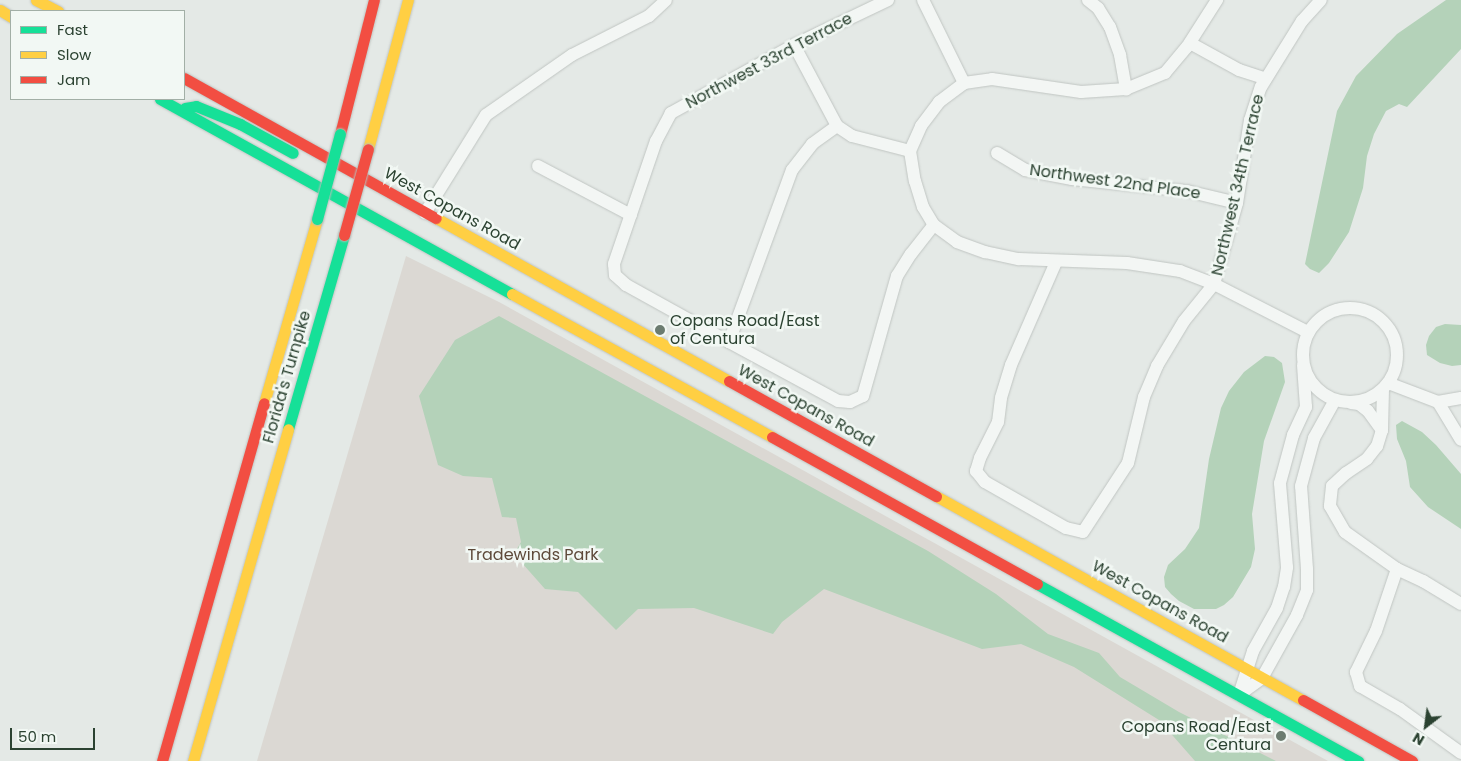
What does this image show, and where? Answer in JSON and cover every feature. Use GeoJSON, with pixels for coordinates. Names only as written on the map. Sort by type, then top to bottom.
{"type":"FeatureCollection","features":[{"type":"Feature","properties":{"kind":"main road"},"geometry":{"type":"LineString","coordinates":[[36,0],[56,10]]}},
{"type":"Feature","properties":{"kind":"main road","name":"Florida's Turnpike"},"geometry":{"type":"LineString","coordinates":[[162,761],[317,219],[374,0]]}},
{"type":"Feature","properties":{"kind":"main road","name":"Florida's Turnpike"},"geometry":{"type":"LineString","coordinates":[[193,761],[344,235],[408,0]]}},
{"type":"Feature","properties":{"kind":"main road","name":"West Copans Road"},"geometry":{"type":"LineString","coordinates":[[185,79],[425,213],[678,369],[1239,695],[1358,761]]}},
{"type":"Feature","properties":{"kind":"main road","name":"West Copans Road"},"geometry":{"type":"LineString","coordinates":[[162,100],[678,369],[1246,669],[1412,761]]}},
{"type":"Feature","properties":{"kind":"main road"},"geometry":{"type":"LineString","coordinates":[[180,110],[196,106],[240,124],[390,204],[425,213]]}},
{"type":"Feature","properties":{"kind":"street"},"geometry":{"type":"LineString","coordinates":[[425,213],[486,115],[572,56],[649,16],[666,0]]}},
{"type":"Feature","properties":{"kind":"street","name":"Northwest 33rd Terrace"},"geometry":{"type":"LineString","coordinates":[[729,342],[626,285],[615,275],[614,264],[656,141],[671,113],[794,45],[888,0]]}},
{"type":"Feature","properties":{"kind":"street"},"geometry":{"type":"LineString","coordinates":[[923,0],[964,84]]}},
{"type":"Feature","properties":{"kind":"street"},"geometry":{"type":"LineString","coordinates":[[1088,0],[1098,8],[1110,27],[1120,55],[1126,88]]}},
{"type":"Feature","properties":{"kind":"street"},"geometry":{"type":"LineString","coordinates":[[1217,0],[1190,42],[1165,74],[1126,88],[1082,92],[992,79],[964,84],[939,102],[921,126],[910,150],[915,181],[924,207],[934,225],[958,242],[985,252],[1019,259],[1056,262],[1127,263],[1180,271],[1214,284],[1308,332]]}},
{"type":"Feature","properties":{"kind":"street","name":"Northwest 34th Terrace"},"geometry":{"type":"LineString","coordinates":[[1056,262],[1010,364],[1000,398],[998,422],[976,470],[985,482],[1066,528],[1083,532],[1128,463],[1144,398],[1157,366],[1184,322],[1214,284],[1237,203],[1250,120],[1261,87],[1302,22],[1321,0]]}},
{"type":"Feature","properties":{"kind":"street"},"geometry":{"type":"LineString","coordinates":[[1190,42],[1239,70],[1266,79]]}},
{"type":"Feature","properties":{"kind":"street"},"geometry":{"type":"LineString","coordinates":[[794,45],[837,126],[852,136],[910,150]]}},
{"type":"Feature","properties":{"kind":"street"},"geometry":{"type":"LineString","coordinates":[[837,126],[812,144],[792,170],[729,342],[838,401],[850,402],[863,396],[898,276],[911,254],[934,225]]}},
{"type":"Feature","properties":{"kind":"street","name":"Northwest 22nd Place"},"geometry":{"type":"LineString","coordinates":[[997,153],[1025,170],[1072,179],[1187,191],[1237,203]]}},
{"type":"Feature","properties":{"kind":"street"},"geometry":{"type":"LineString","coordinates":[[538,166],[631,215]]}},
{"type":"Feature","properties":{"kind":"street"},"geometry":{"type":"LineString","coordinates":[[1239,695],[1246,669],[1277,608],[1284,587],[1287,567],[1280,483],[1294,435],[1306,407],[1303,348],[1308,332],[1316,321],[1327,313],[1353,308],[1375,316],[1391,332],[1396,345],[1397,358],[1394,371],[1386,386],[1382,430],[1378,446],[1366,459],[1332,486],[1330,506],[1345,532],[1397,569],[1423,581],[1461,604]]}},
{"type":"Feature","properties":{"kind":"street"},"geometry":{"type":"LineString","coordinates":[[1303,365],[1309,380],[1320,392],[1334,400],[1359,404],[1368,411],[1382,430]]}},
{"type":"Feature","properties":{"kind":"street"},"geometry":{"type":"LineString","coordinates":[[1386,386],[1438,402],[1461,398]]}},
{"type":"Feature","properties":{"kind":"street"},"geometry":{"type":"LineString","coordinates":[[1349,402],[1373,396],[1386,386]]}},
{"type":"Feature","properties":{"kind":"street"},"geometry":{"type":"LineString","coordinates":[[1239,695],[1262,678],[1297,615],[1306,590],[1307,569],[1301,486],[1314,438],[1334,400]]}},
{"type":"Feature","properties":{"kind":"street"},"geometry":{"type":"LineString","coordinates":[[1438,402],[1461,440]]}},
{"type":"Feature","properties":{"kind":"street"},"geometry":{"type":"LineString","coordinates":[[1288,457],[1306,464]]}},
{"type":"Feature","properties":{"kind":"street"},"geometry":{"type":"LineString","coordinates":[[1397,569],[1376,631],[1356,672],[1360,686],[1400,709],[1461,753]]}},
{"type":"Feature","properties":{"kind":"street"},"geometry":{"type":"LineString","coordinates":[[1284,587],[1306,590]]}},
{"type":"Feature","properties":{"kind":"green space","name":"Tradewinds Park"},"geometry":{"type":"Polygon","coordinates":[[[406,256],[499,302],[1328,761],[257,761],[406,256]]]}},
{"type":"Feature","properties":{"kind":"shaded area"},"geometry":{"type":"Polygon","coordinates":[[[1446,0],[1461,0],[1461,49],[1407,107],[1399,104],[1386,111],[1374,134],[1367,156],[1363,188],[1349,232],[1329,263],[1319,273],[1310,269],[1305,264],[1337,111],[1356,76],[1397,34],[1446,0]]]}},
{"type":"Feature","properties":{"kind":"shaded area"},"geometry":{"type":"Polygon","coordinates":[[[499,316],[928,551],[996,594],[1048,634],[1099,653],[1120,677],[1179,712],[1276,761],[1195,761],[1159,720],[1074,667],[1021,644],[982,649],[824,589],[782,622],[773,634],[694,608],[638,609],[616,630],[578,592],[545,589],[514,554],[521,542],[516,518],[502,517],[492,478],[463,476],[438,465],[419,396],[455,340],[499,316]]]}},
{"type":"Feature","properties":{"kind":"shaded area"},"geometry":{"type":"Polygon","coordinates":[[[1445,324],[1461,325],[1461,365],[1452,366],[1440,363],[1427,355],[1426,345],[1429,336],[1436,327],[1445,324]]]}},
{"type":"Feature","properties":{"kind":"shaded area"},"geometry":{"type":"Polygon","coordinates":[[[1265,356],[1274,357],[1282,363],[1285,382],[1264,441],[1252,514],[1255,549],[1251,567],[1233,597],[1224,605],[1216,609],[1194,609],[1171,594],[1165,587],[1164,577],[1168,565],[1185,549],[1199,528],[1209,459],[1221,408],[1229,391],[1244,372],[1265,356]]]}},
{"type":"Feature","properties":{"kind":"shaded area"},"geometry":{"type":"Polygon","coordinates":[[[1402,421],[1422,432],[1461,474],[1461,529],[1428,507],[1410,487],[1406,461],[1397,439],[1396,425],[1402,421]]]}},
{"type":"Feature","properties":{"kind":"traffic: fast"},"geometry":{"type":"LineString","coordinates":[[162,100],[512,294]]}},
{"type":"Feature","properties":{"kind":"traffic: fast"},"geometry":{"type":"LineString","coordinates":[[185,108],[196,106],[240,124],[293,153]]}},
{"type":"Feature","properties":{"kind":"traffic: fast"},"geometry":{"type":"LineString","coordinates":[[317,219],[340,134]]}},
{"type":"Feature","properties":{"kind":"traffic: fast"},"geometry":{"type":"LineString","coordinates":[[288,429],[344,235]]}},
{"type":"Feature","properties":{"kind":"traffic: fast"},"geometry":{"type":"LineString","coordinates":[[1037,584],[1358,761]]}},
{"type":"Feature","properties":{"kind":"traffic: slow"},"geometry":{"type":"LineString","coordinates":[[36,0],[56,10]]}},
{"type":"Feature","properties":{"kind":"traffic: slow"},"geometry":{"type":"LineString","coordinates":[[368,149],[408,0]]}},
{"type":"Feature","properties":{"kind":"traffic: slow"},"geometry":{"type":"LineString","coordinates":[[0,10],[10,16]]}},
{"type":"Feature","properties":{"kind":"traffic: slow"},"geometry":{"type":"LineString","coordinates":[[436,218],[729,381]]}},
{"type":"Feature","properties":{"kind":"traffic: slow"},"geometry":{"type":"LineString","coordinates":[[264,403],[317,219]]}},
{"type":"Feature","properties":{"kind":"traffic: slow"},"geometry":{"type":"LineString","coordinates":[[512,294],[772,437]]}},
{"type":"Feature","properties":{"kind":"traffic: slow"},"geometry":{"type":"LineString","coordinates":[[193,761],[288,429]]}},
{"type":"Feature","properties":{"kind":"traffic: slow"},"geometry":{"type":"LineString","coordinates":[[936,496],[1303,700]]}},
{"type":"Feature","properties":{"kind":"traffic: jam"},"geometry":{"type":"LineString","coordinates":[[340,134],[374,0]]}},
{"type":"Feature","properties":{"kind":"traffic: jam"},"geometry":{"type":"LineString","coordinates":[[185,79],[436,218]]}},
{"type":"Feature","properties":{"kind":"traffic: jam"},"geometry":{"type":"LineString","coordinates":[[344,235],[368,149]]}},
{"type":"Feature","properties":{"kind":"traffic: jam"},"geometry":{"type":"LineString","coordinates":[[729,381],[936,496]]}},
{"type":"Feature","properties":{"kind":"traffic: jam"},"geometry":{"type":"LineString","coordinates":[[162,761],[264,403]]}},
{"type":"Feature","properties":{"kind":"traffic: jam"},"geometry":{"type":"LineString","coordinates":[[772,437],[1037,584]]}},
{"type":"Feature","properties":{"kind":"traffic: jam"},"geometry":{"type":"LineString","coordinates":[[1303,700],[1412,761]]}},
{"type":"Feature","properties":{"kind":"place","name":"Copans Road/East of Centura"},"geometry":{"type":"Point","coordinates":[660,330]}},
{"type":"Feature","properties":{"kind":"place","name":"Copans Road/East Centura"},"geometry":{"type":"Point","coordinates":[1281,736]}}]}
